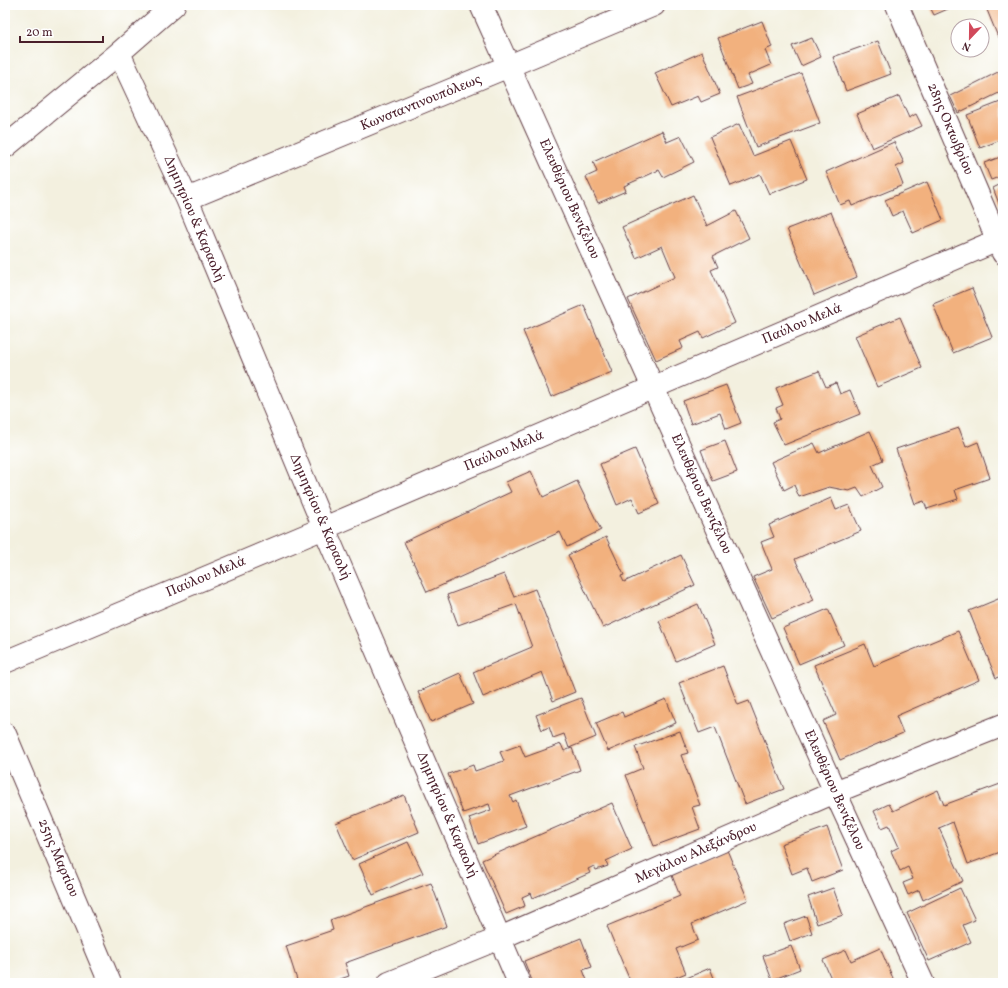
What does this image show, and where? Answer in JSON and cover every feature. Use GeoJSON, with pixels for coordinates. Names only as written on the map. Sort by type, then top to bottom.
{"type":"FeatureCollection","features":[{"type":"Feature","properties":{"kind":"street"},"geometry":{"type":"LineString","coordinates":[[5,147],[119,53],[174,5]]}},
{"type":"Feature","properties":{"kind":"street","name":"Ελευθέριου Βενιζέλου"},"geometry":{"type":"LineString","coordinates":[[481,5],[835,792],[923,983]]}},
{"type":"Feature","properties":{"kind":"street","name":"Κωνσταντινουπόλεως"},"geometry":{"type":"LineString","coordinates":[[186,199],[654,5]]}},
{"type":"Feature","properties":{"kind":"street","name":"28ης Οκτωβρίου"},"geometry":{"type":"LineString","coordinates":[[897,5],[1001,244]]}},
{"type":"Feature","properties":{"kind":"street","name":"Δημητρίου & Καραολή"},"geometry":{"type":"LineString","coordinates":[[119,53],[186,199],[324,528],[519,983]]}},
{"type":"Feature","properties":{"kind":"street","name":"Παύλου Μελά"},"geometry":{"type":"LineString","coordinates":[[5,662],[653,388],[1001,244]]}},
{"type":"Feature","properties":{"kind":"street","name":"Μεγάλου Αλεξάνδρου"},"geometry":{"type":"LineString","coordinates":[[390,983],[500,938],[835,792],[1003,725]]}},
{"type":"Feature","properties":{"kind":"street","name":"25ης Μαρτίου"},"geometry":{"type":"LineString","coordinates":[[5,734],[110,983]]}},
{"type":"Feature","properties":{"kind":"building"},"geometry":{"type":"Polygon","coordinates":[[[929,5],[957,5],[934,15],[929,5]]]}},
{"type":"Feature","properties":{"kind":"building"},"geometry":{"type":"Polygon","coordinates":[[[985,5],[1003,5],[1003,35],[998,37],[985,5]]]}},
{"type":"Feature","properties":{"kind":"building"},"geometry":{"type":"Polygon","coordinates":[[[762,21],[772,47],[765,50],[771,65],[748,75],[752,84],[738,89],[718,38],[762,21]]]}},
{"type":"Feature","properties":{"kind":"building"},"geometry":{"type":"Polygon","coordinates":[[[812,38],[821,57],[801,66],[792,46],[812,38]]]}},
{"type":"Feature","properties":{"kind":"building"},"geometry":{"type":"Polygon","coordinates":[[[878,41],[891,74],[846,91],[833,57],[878,41]]]}},
{"type":"Feature","properties":{"kind":"building"},"geometry":{"type":"Polygon","coordinates":[[[702,52],[720,94],[701,102],[698,96],[671,107],[655,73],[702,52]]]}},
{"type":"Feature","properties":{"kind":"building"},"geometry":{"type":"Polygon","coordinates":[[[998,72],[1003,82],[1003,91],[958,113],[950,96],[998,72]]]}},
{"type":"Feature","properties":{"kind":"building"},"geometry":{"type":"Polygon","coordinates":[[[801,73],[820,123],[756,147],[737,97],[801,73]]]}},
{"type":"Feature","properties":{"kind":"building"},"geometry":{"type":"Polygon","coordinates":[[[899,96],[909,118],[916,114],[922,126],[872,148],[857,114],[899,96]]]}},
{"type":"Feature","properties":{"kind":"building"},"geometry":{"type":"Polygon","coordinates":[[[1003,101],[1003,139],[980,148],[967,115],[1003,101]]]}},
{"type":"Feature","properties":{"kind":"building"},"geometry":{"type":"Polygon","coordinates":[[[739,124],[753,156],[791,141],[807,179],[769,194],[760,174],[731,186],[710,137],[739,124]]]}},
{"type":"Feature","properties":{"kind":"building"},"geometry":{"type":"Polygon","coordinates":[[[662,131],[667,142],[681,136],[694,162],[663,177],[659,170],[624,186],[626,191],[598,203],[586,177],[597,172],[593,162],[662,131]]]}},
{"type":"Feature","properties":{"kind":"building"},"geometry":{"type":"Polygon","coordinates":[[[894,142],[904,163],[896,167],[903,185],[852,206],[850,201],[840,205],[826,172],[894,142]]]}},
{"type":"Feature","properties":{"kind":"building"},"geometry":{"type":"Polygon","coordinates":[[[1003,156],[1003,214],[993,188],[1001,184],[999,177],[991,180],[984,163],[1003,156]]]}},
{"type":"Feature","properties":{"kind":"building"},"geometry":{"type":"Polygon","coordinates":[[[927,182],[943,220],[913,233],[903,211],[892,216],[885,200],[927,182]]]}},
{"type":"Feature","properties":{"kind":"building"},"geometry":{"type":"Polygon","coordinates":[[[693,195],[707,226],[736,211],[749,238],[713,256],[718,267],[711,270],[735,323],[703,338],[700,332],[680,341],[683,348],[656,360],[628,299],[675,277],[662,246],[636,258],[622,227],[693,195]]]}},
{"type":"Feature","properties":{"kind":"building"},"geometry":{"type":"Polygon","coordinates":[[[831,212],[857,277],[814,295],[787,229],[831,212]]]}},
{"type":"Feature","properties":{"kind":"building"},"geometry":{"type":"Polygon","coordinates":[[[972,288],[992,337],[953,353],[933,304],[972,288]]]}},
{"type":"Feature","properties":{"kind":"building"},"geometry":{"type":"Polygon","coordinates":[[[584,305],[612,372],[551,397],[523,331],[584,305]]]}},
{"type":"Feature","properties":{"kind":"building"},"geometry":{"type":"Polygon","coordinates":[[[900,317],[922,368],[877,387],[855,336],[900,317]]]}},
{"type":"Feature","properties":{"kind":"building"},"geometry":{"type":"Polygon","coordinates":[[[819,371],[826,387],[836,383],[840,394],[850,390],[860,414],[784,445],[773,422],[780,419],[776,408],[783,405],[776,388],[819,371]]]}},
{"type":"Feature","properties":{"kind":"building"},"geometry":{"type":"Polygon","coordinates":[[[726,385],[741,423],[726,429],[720,413],[691,424],[683,401],[726,385]]]}},
{"type":"Feature","properties":{"kind":"building"},"geometry":{"type":"Polygon","coordinates":[[[959,428],[966,447],[978,442],[990,478],[955,490],[958,499],[927,509],[924,501],[915,504],[896,449],[959,428]]]}},
{"type":"Feature","properties":{"kind":"building"},"geometry":{"type":"Polygon","coordinates":[[[870,431],[883,460],[872,465],[882,487],[863,497],[857,488],[849,491],[829,487],[799,497],[794,485],[784,490],[771,462],[814,443],[819,453],[870,431]]]}},
{"type":"Feature","properties":{"kind":"building"},"geometry":{"type":"Polygon","coordinates":[[[725,441],[737,472],[713,481],[701,450],[725,441]]]}},
{"type":"Feature","properties":{"kind":"building"},"geometry":{"type":"Polygon","coordinates":[[[635,449],[659,504],[639,513],[632,498],[617,505],[600,464],[635,449]]]}},
{"type":"Feature","properties":{"kind":"building"},"geometry":{"type":"Polygon","coordinates":[[[531,471],[543,497],[577,481],[601,530],[567,547],[560,532],[427,592],[404,542],[511,492],[506,482],[531,471]]]}},
{"type":"Feature","properties":{"kind":"building"},"geometry":{"type":"Polygon","coordinates":[[[831,498],[836,510],[849,505],[861,531],[795,559],[814,600],[772,618],[753,577],[772,569],[761,542],[774,537],[769,525],[831,498]]]}},
{"type":"Feature","properties":{"kind":"building"},"geometry":{"type":"Polygon","coordinates":[[[606,537],[624,575],[621,576],[624,582],[681,555],[695,585],[603,628],[568,555],[606,537]]]}},
{"type":"Feature","properties":{"kind":"building"},"geometry":{"type":"Polygon","coordinates":[[[504,574],[514,597],[535,589],[575,692],[553,701],[542,672],[483,697],[473,672],[532,647],[516,604],[458,625],[447,595],[504,574]]]}},
{"type":"Feature","properties":{"kind":"building"},"geometry":{"type":"Polygon","coordinates":[[[1003,597],[1003,675],[996,678],[969,611],[1003,597]]]}},
{"type":"Feature","properties":{"kind":"building"},"geometry":{"type":"Polygon","coordinates":[[[698,604],[715,644],[676,661],[659,621],[698,604]]]}},
{"type":"Feature","properties":{"kind":"building"},"geometry":{"type":"Polygon","coordinates":[[[828,609],[844,645],[799,664],[783,628],[828,609]]]}},
{"type":"Feature","properties":{"kind":"building"},"geometry":{"type":"Polygon","coordinates":[[[958,631],[979,680],[896,716],[903,733],[840,760],[823,721],[836,715],[814,665],[865,644],[874,666],[958,631]]]}},
{"type":"Feature","properties":{"kind":"building"},"geometry":{"type":"Polygon","coordinates":[[[723,666],[738,705],[749,701],[784,789],[745,804],[715,727],[699,733],[679,683],[723,666]]]}},
{"type":"Feature","properties":{"kind":"building"},"geometry":{"type":"Polygon","coordinates":[[[460,673],[473,704],[431,722],[418,692],[460,673]]]}},
{"type":"Feature","properties":{"kind":"building"},"geometry":{"type":"Polygon","coordinates":[[[581,698],[596,737],[569,748],[564,734],[553,738],[549,727],[542,730],[536,715],[581,698]]]}},
{"type":"Feature","properties":{"kind":"building"},"geometry":{"type":"Polygon","coordinates":[[[666,699],[676,723],[608,751],[596,723],[622,712],[624,717],[666,699]]]}},
{"type":"Feature","properties":{"kind":"building"},"geometry":{"type":"Polygon","coordinates":[[[680,731],[688,753],[681,755],[700,805],[692,807],[700,829],[654,846],[626,775],[643,768],[635,747],[680,731]]]}},
{"type":"Feature","properties":{"kind":"building"},"geometry":{"type":"Polygon","coordinates":[[[561,744],[564,751],[572,748],[580,770],[510,796],[513,802],[516,800],[526,826],[478,844],[469,818],[491,810],[489,804],[463,813],[448,774],[473,765],[475,771],[504,761],[500,752],[520,745],[525,757],[561,744]]]}},
{"type":"Feature","properties":{"kind":"building"},"geometry":{"type":"Polygon","coordinates":[[[1003,783],[1003,851],[968,864],[953,822],[939,828],[963,881],[923,900],[919,890],[908,895],[903,883],[913,879],[908,867],[900,871],[891,851],[899,847],[889,825],[882,828],[874,811],[889,804],[893,811],[938,790],[944,805],[1003,783]]]}},
{"type":"Feature","properties":{"kind":"building"},"geometry":{"type":"Polygon","coordinates":[[[404,795],[419,832],[352,860],[336,823],[404,795]]]}},
{"type":"Feature","properties":{"kind":"building"},"geometry":{"type":"Polygon","coordinates":[[[612,803],[632,849],[606,861],[608,866],[596,870],[594,866],[588,869],[590,873],[533,898],[531,893],[522,897],[525,906],[506,914],[482,860],[612,803]]]}},
{"type":"Feature","properties":{"kind":"building"},"geometry":{"type":"Polygon","coordinates":[[[827,827],[843,870],[812,882],[807,868],[792,874],[781,844],[827,827]]]}},
{"type":"Feature","properties":{"kind":"building"},"geometry":{"type":"Polygon","coordinates":[[[408,842],[423,873],[373,895],[359,864],[408,842]]]}},
{"type":"Feature","properties":{"kind":"building"},"geometry":{"type":"Polygon","coordinates":[[[727,850],[748,900],[692,924],[698,940],[676,949],[686,973],[662,983],[631,983],[607,926],[680,896],[671,873],[727,850]]]}},
{"type":"Feature","properties":{"kind":"building"},"geometry":{"type":"Polygon","coordinates":[[[431,883],[447,926],[345,963],[349,976],[329,983],[298,983],[286,946],[333,930],[330,920],[431,883]]]}},
{"type":"Feature","properties":{"kind":"building"},"geometry":{"type":"Polygon","coordinates":[[[833,888],[843,915],[817,924],[808,897],[833,888]]]}},
{"type":"Feature","properties":{"kind":"building"},"geometry":{"type":"Polygon","coordinates":[[[960,888],[975,920],[963,925],[971,942],[929,961],[907,913],[960,888]]]}},
{"type":"Feature","properties":{"kind":"building"},"geometry":{"type":"Polygon","coordinates":[[[806,916],[812,933],[790,941],[784,924],[806,916]]]}},
{"type":"Feature","properties":{"kind":"building"},"geometry":{"type":"Polygon","coordinates":[[[581,938],[592,967],[583,970],[588,983],[533,983],[524,961],[581,938]]]}},
{"type":"Feature","properties":{"kind":"building"},"geometry":{"type":"Polygon","coordinates":[[[791,946],[800,969],[772,980],[763,956],[791,946]]]}},
{"type":"Feature","properties":{"kind":"building"},"geometry":{"type":"Polygon","coordinates":[[[880,948],[895,983],[833,983],[823,960],[846,950],[851,961],[880,948]]]}},
{"type":"Feature","properties":{"kind":"building"},"geometry":{"type":"Polygon","coordinates":[[[710,968],[716,983],[675,983],[710,968]]]}}]}
